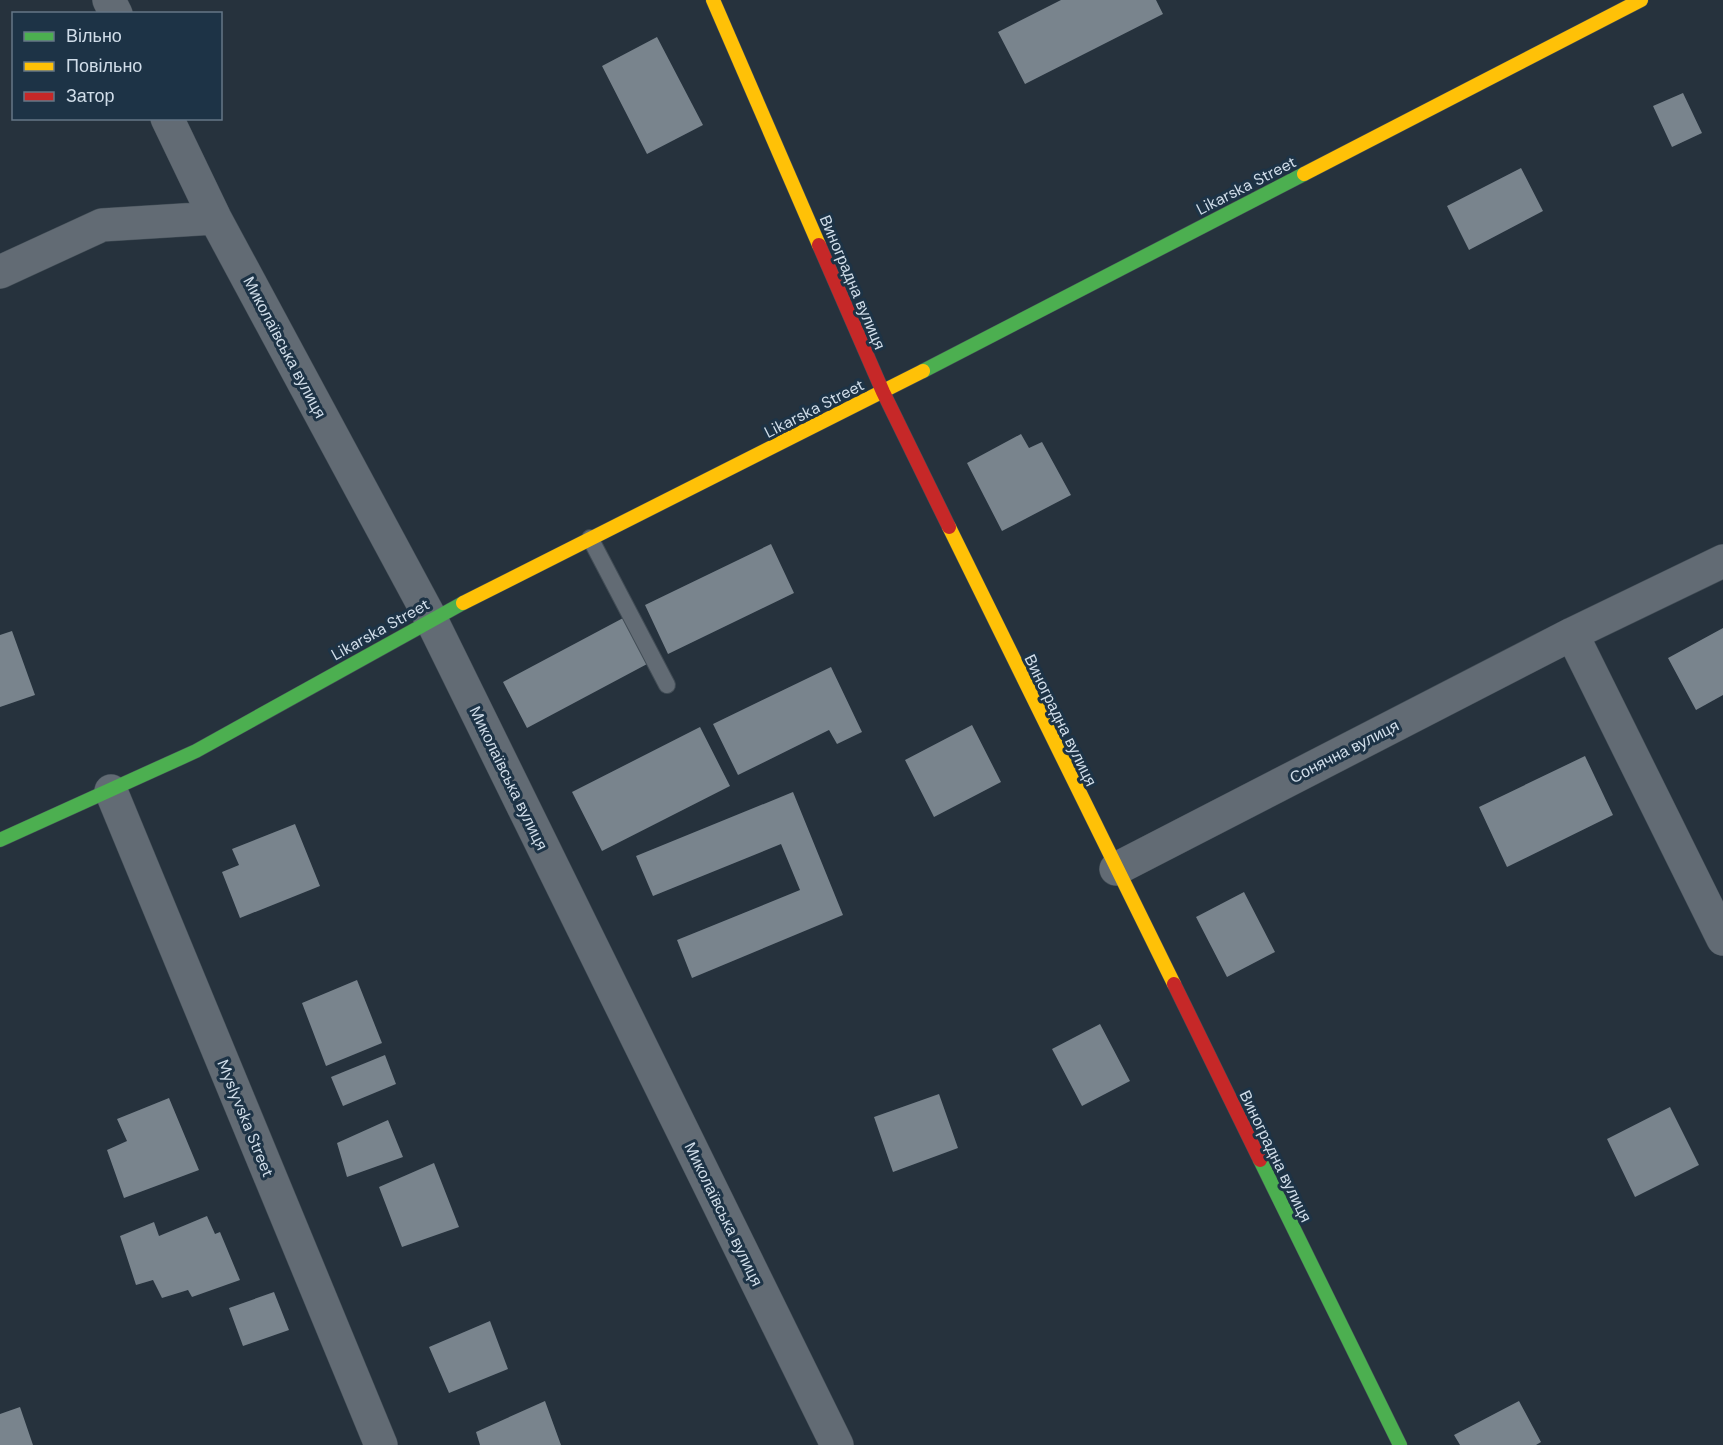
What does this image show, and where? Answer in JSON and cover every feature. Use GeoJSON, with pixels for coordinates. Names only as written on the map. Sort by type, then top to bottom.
{"type":"FeatureCollection","features":[{"type":"Feature","properties":{"kind":"street","name":"Виноградна вулиця"},"geometry":{"type":"LineString","coordinates":[[713,0],[883,392],[1400,1445]]}},
{"type":"Feature","properties":{"kind":"street","name":"Likarska Street"},"geometry":{"type":"LineString","coordinates":[[0,840],[196,751],[431,619],[883,392],[1629,3]]}},
{"type":"Feature","properties":{"kind":"street","name":"Миколаївська вулиця"},"geometry":{"type":"LineString","coordinates":[[168,120],[215,218],[431,619],[837,1445]]}},
{"type":"Feature","properties":{"kind":"street"},"geometry":{"type":"LineString","coordinates":[[0,272],[102,225],[215,218]]}},
{"type":"Feature","properties":{"kind":"street","name":"Сонячна вулиця"},"geometry":{"type":"LineString","coordinates":[[1116,868],[1572,634],[1723,561]]}},
{"type":"Feature","properties":{"kind":"street"},"geometry":{"type":"LineString","coordinates":[[1572,634],[1723,939]]}},
{"type":"Feature","properties":{"kind":"street","name":"Myslyvska Street"},"geometry":{"type":"LineString","coordinates":[[111,791],[381,1445]]}},
{"type":"Feature","properties":{"kind":"lane"},"geometry":{"type":"LineString","coordinates":[[590,538],[667,685]]}},
{"type":"Feature","properties":{"kind":"building"},"geometry":{"type":"Polygon","coordinates":[[[1061,0],[1156,0],[1163,14],[1025,84],[998,32],[1061,0]]]}},
{"type":"Feature","properties":{"kind":"building"},"geometry":{"type":"Polygon","coordinates":[[[657,37],[703,125],[647,154],[602,66],[657,37]]]}},
{"type":"Feature","properties":{"kind":"building"},"geometry":{"type":"Polygon","coordinates":[[[1683,93],[1702,133],[1672,147],[1653,106],[1683,93]]]}},
{"type":"Feature","properties":{"kind":"building"},"geometry":{"type":"Polygon","coordinates":[[[1521,168],[1543,211],[1469,250],[1447,206],[1521,168]]]}},
{"type":"Feature","properties":{"kind":"building"},"geometry":{"type":"Polygon","coordinates":[[[1021,434],[1029,448],[1042,442],[1071,495],[1002,531],[967,463],[1021,434]]]}},
{"type":"Feature","properties":{"kind":"building"},"geometry":{"type":"Polygon","coordinates":[[[771,544],[794,593],[668,654],[645,605],[771,544]]]}},
{"type":"Feature","properties":{"kind":"building"},"geometry":{"type":"Polygon","coordinates":[[[625,617],[649,663],[527,728],[503,682],[625,617]]]}},
{"type":"Feature","properties":{"kind":"building"},"geometry":{"type":"Polygon","coordinates":[[[1723,628],[1723,695],[1696,710],[1668,658],[1723,628]]]}},
{"type":"Feature","properties":{"kind":"building"},"geometry":{"type":"Polygon","coordinates":[[[12,631],[35,695],[0,707],[0,635],[12,631]]]}},
{"type":"Feature","properties":{"kind":"building"},"geometry":{"type":"Polygon","coordinates":[[[831,667],[862,732],[837,744],[829,730],[738,775],[713,724],[831,667]]]}},
{"type":"Feature","properties":{"kind":"building"},"geometry":{"type":"Polygon","coordinates":[[[972,725],[1001,782],[934,817],[905,760],[972,725]]]}},
{"type":"Feature","properties":{"kind":"building"},"geometry":{"type":"Polygon","coordinates":[[[700,727],[730,786],[602,851],[572,792],[700,727]]]}},
{"type":"Feature","properties":{"kind":"building"},"geometry":{"type":"Polygon","coordinates":[[[1585,756],[1613,815],[1507,867],[1479,807],[1585,756]]]}},
{"type":"Feature","properties":{"kind":"building"},"geometry":{"type":"Polygon","coordinates":[[[793,792],[843,915],[692,978],[677,940],[800,890],[781,844],[653,896],[636,856],[793,792]]]}},
{"type":"Feature","properties":{"kind":"building"},"geometry":{"type":"Polygon","coordinates":[[[295,824],[320,886],[240,918],[222,872],[239,865],[232,849],[295,824]]]}},
{"type":"Feature","properties":{"kind":"building"},"geometry":{"type":"Polygon","coordinates":[[[1244,892],[1275,952],[1227,977],[1196,917],[1244,892]]]}},
{"type":"Feature","properties":{"kind":"building"},"geometry":{"type":"Polygon","coordinates":[[[357,980],[382,1043],[326,1066],[302,1003],[357,980]]]}},
{"type":"Feature","properties":{"kind":"building"},"geometry":{"type":"Polygon","coordinates":[[[1100,1024],[1130,1081],[1082,1106],[1052,1049],[1100,1024]]]}},
{"type":"Feature","properties":{"kind":"building"},"geometry":{"type":"Polygon","coordinates":[[[385,1055],[396,1084],[343,1106],[331,1077],[385,1055]]]}},
{"type":"Feature","properties":{"kind":"building"},"geometry":{"type":"Polygon","coordinates":[[[939,1094],[958,1148],[893,1172],[874,1117],[939,1094]]]}},
{"type":"Feature","properties":{"kind":"building"},"geometry":{"type":"Polygon","coordinates":[[[169,1098],[199,1170],[124,1198],[107,1150],[127,1141],[117,1119],[169,1098]]]}},
{"type":"Feature","properties":{"kind":"building"},"geometry":{"type":"Polygon","coordinates":[[[1670,1107],[1699,1165],[1635,1197],[1607,1139],[1670,1107]]]}},
{"type":"Feature","properties":{"kind":"building"},"geometry":{"type":"Polygon","coordinates":[[[388,1120],[403,1157],[347,1177],[337,1143],[388,1120]]]}},
{"type":"Feature","properties":{"kind":"building"},"geometry":{"type":"Polygon","coordinates":[[[434,1163],[459,1227],[402,1247],[379,1187],[434,1163]]]}},
{"type":"Feature","properties":{"kind":"building"},"geometry":{"type":"Polygon","coordinates":[[[207,1216],[215,1234],[220,1232],[240,1280],[192,1297],[188,1290],[162,1298],[153,1280],[136,1285],[120,1236],[154,1222],[159,1236],[207,1216]]]}},
{"type":"Feature","properties":{"kind":"building"},"geometry":{"type":"Polygon","coordinates":[[[274,1292],[289,1330],[243,1346],[229,1308],[274,1292]]]}},
{"type":"Feature","properties":{"kind":"building"},"geometry":{"type":"Polygon","coordinates":[[[490,1321],[508,1369],[449,1393],[429,1347],[490,1321]]]}},
{"type":"Feature","properties":{"kind":"building"},"geometry":{"type":"Polygon","coordinates":[[[545,1401],[561,1445],[480,1445],[476,1432],[545,1401]]]}},
{"type":"Feature","properties":{"kind":"building"},"geometry":{"type":"Polygon","coordinates":[[[1519,1401],[1541,1442],[1536,1445],[1460,1445],[1454,1435],[1519,1401]]]}},
{"type":"Feature","properties":{"kind":"building"},"geometry":{"type":"Polygon","coordinates":[[[20,1407],[33,1445],[0,1445],[0,1414],[20,1407]]]}},
{"type":"Feature","properties":{"kind":"traffic: fast"},"geometry":{"type":"LineString","coordinates":[[923,371],[1304,174]]}},
{"type":"Feature","properties":{"kind":"traffic: fast"},"geometry":{"type":"LineString","coordinates":[[0,840],[196,751],[463,603]]}},
{"type":"Feature","properties":{"kind":"traffic: fast"},"geometry":{"type":"LineString","coordinates":[[1260,1160],[1400,1445]]}},
{"type":"Feature","properties":{"kind":"traffic: slow"},"geometry":{"type":"LineString","coordinates":[[713,0],[819,245]]}},
{"type":"Feature","properties":{"kind":"traffic: slow"},"geometry":{"type":"LineString","coordinates":[[1304,174],[1641,0]]}},
{"type":"Feature","properties":{"kind":"traffic: slow"},"geometry":{"type":"LineString","coordinates":[[463,603],[923,371]]}},
{"type":"Feature","properties":{"kind":"traffic: slow"},"geometry":{"type":"LineString","coordinates":[[949,527],[1174,984]]}},
{"type":"Feature","properties":{"kind":"traffic: jam"},"geometry":{"type":"LineString","coordinates":[[819,245],[883,392],[949,527]]}},
{"type":"Feature","properties":{"kind":"traffic: jam"},"geometry":{"type":"LineString","coordinates":[[1174,984],[1260,1160]]}}]}
